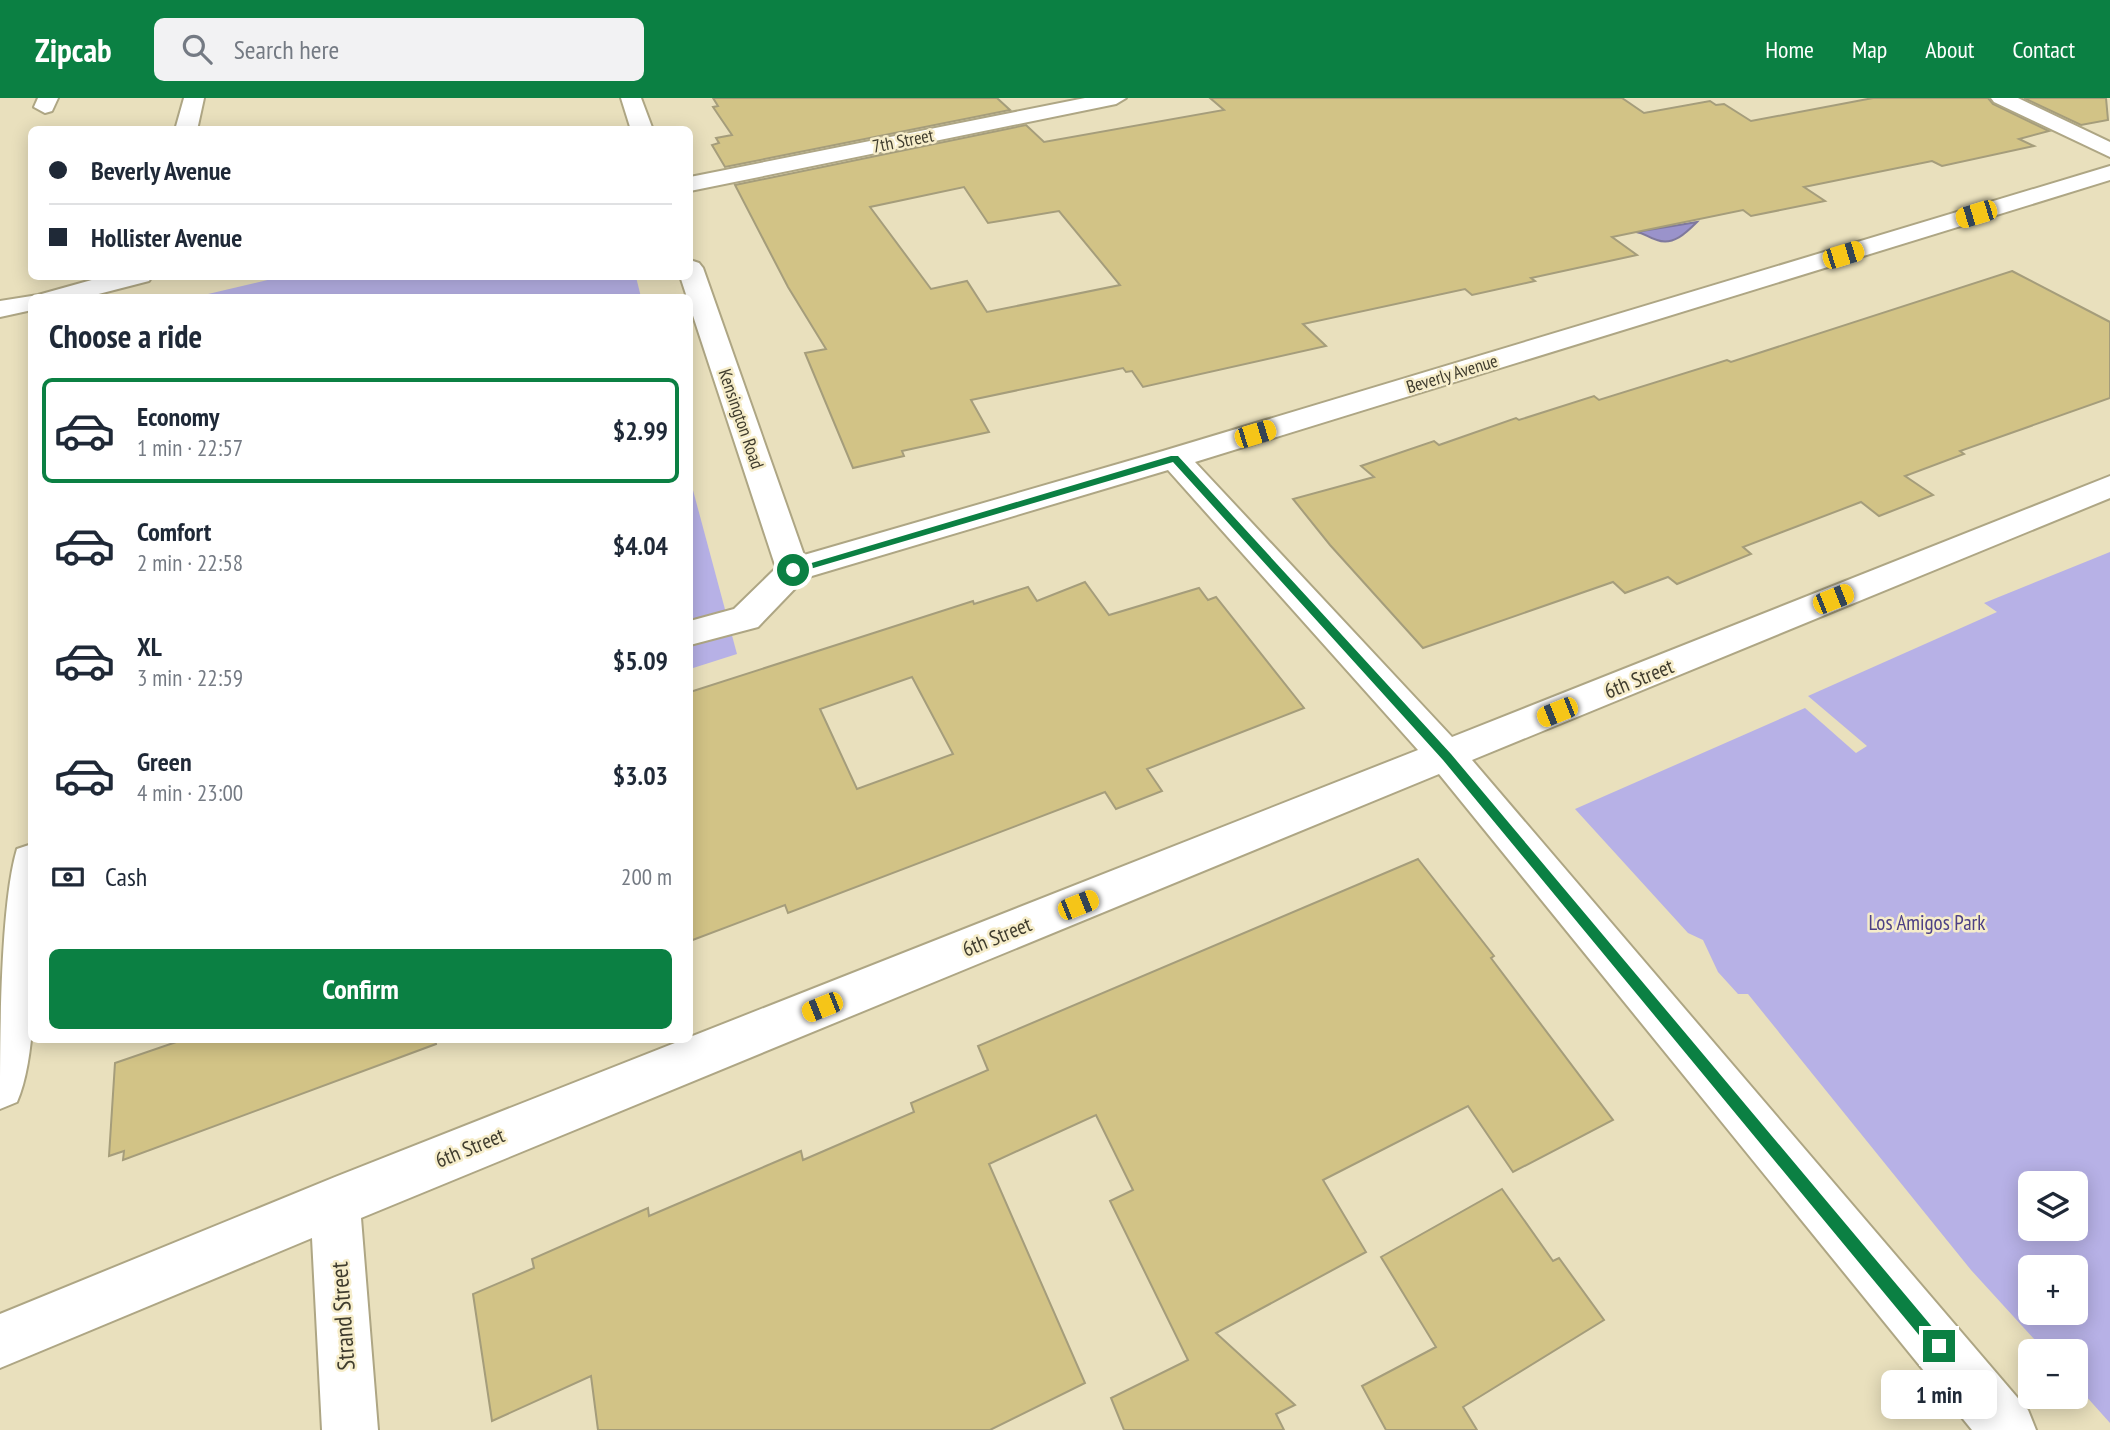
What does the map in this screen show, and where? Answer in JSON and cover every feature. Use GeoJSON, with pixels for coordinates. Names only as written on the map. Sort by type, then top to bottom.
{"type":"FeatureCollection","features":[{"type":"Feature","properties":{"kind":"street"},"geometry":{"type":"LineString","coordinates":[[187,126],[194,98]]}},
{"type":"Feature","properties":{"kind":"street"},"geometry":{"type":"LineString","coordinates":[[631,98],[641,126]]}},
{"type":"Feature","properties":{"kind":"street","name":"7th Street"},"geometry":{"type":"LineString","coordinates":[[693,183],[1069,102],[1116,98]]}},
{"type":"Feature","properties":{"kind":"street"},"geometry":{"type":"LineString","coordinates":[[2001,98],[2110,150]]}},
{"type":"Feature","properties":{"kind":"street","name":"Beverly Avenue"},"geometry":{"type":"LineString","coordinates":[[793,570],[1174,458],[2110,173]]}},
{"type":"Feature","properties":{"kind":"street","name":"Kensington Road"},"geometry":{"type":"LineString","coordinates":[[693,277],[793,570]]}},
{"type":"Feature","properties":{"kind":"street"},"geometry":{"type":"LineString","coordinates":[[66,294],[123,280]]}},
{"type":"Feature","properties":{"kind":"street"},"geometry":{"type":"LineString","coordinates":[[0,309],[28,303]]}},
{"type":"Feature","properties":{"kind":"street"},"geometry":{"type":"LineString","coordinates":[[1174,458],[1447,757],[2008,1430]]}},
{"type":"Feature","properties":{"kind":"street","name":"6th Street"},"geometry":{"type":"LineString","coordinates":[[0,1341],[335,1202],[1447,757],[2110,486]]}},
{"type":"Feature","properties":{"kind":"street"},"geometry":{"type":"LineString","coordinates":[[693,632],[746,618],[793,570]]}},
{"type":"Feature","properties":{"kind":"street"},"geometry":{"type":"LineString","coordinates":[[0,1086],[28,889]]}},
{"type":"Feature","properties":{"kind":"street","name":"Strand Street"},"geometry":{"type":"LineString","coordinates":[[335,1202],[350,1430]]}},
{"type":"Feature","properties":{"kind":"green space"},"geometry":{"type":"Polygon","coordinates":[[[267,280],[637,280],[640,294],[208,294],[267,280]]]}},
{"type":"Feature","properties":{"kind":"green space"},"geometry":{"type":"Polygon","coordinates":[[[693,490],[737,654],[693,668],[693,490]]]}},
{"type":"Feature","properties":{"kind":"green space","name":"Los Amigos Park"},"geometry":{"type":"Polygon","coordinates":[[[2110,552],[2110,1423],[2088,1398],[2088,1339],[2034,1339],[2021,1325],[2088,1325],[2088,1255],[2018,1255],[2018,1321],[1971,1270],[1748,994],[1738,994],[1718,972],[1703,940],[1688,933],[1575,809],[1805,708],[1856,753],[1867,746],[1808,696],[1997,612],[1984,603],[2110,552]]]}},
{"type":"Feature","properties":{"kind":"shaded area"},"geometry":{"type":"Polygon","coordinates":[[[1697,222],[1684,234],[1668,241],[1636,232],[1697,222]]]}},
{"type":"Feature","properties":{"kind":"building"},"geometry":{"type":"Polygon","coordinates":[[[713,98],[997,98],[1010,110],[725,167],[712,145],[719,143],[716,138],[732,135],[713,107],[718,106],[713,98]]]}},
{"type":"Feature","properties":{"kind":"building"},"geometry":{"type":"Polygon","coordinates":[[[1210,98],[1622,98],[1644,113],[1710,101],[1716,105],[1724,104],[1751,121],[1873,98],[1988,98],[1993,104],[2049,131],[2019,139],[2034,146],[1942,166],[1932,161],[1804,187],[1825,201],[1751,216],[1743,210],[1612,237],[1637,255],[1531,278],[1535,281],[1472,295],[1465,289],[1303,324],[1326,346],[1143,387],[1132,371],[1126,372],[1123,368],[971,400],[989,432],[902,451],[904,456],[853,468],[805,353],[826,349],[788,287],[735,185],[1026,125],[1044,142],[1224,110],[1210,98]],[[964,187],[870,207],[931,289],[967,281],[987,312],[1120,285],[1059,211],[988,223],[964,187]]]}},
{"type":"Feature","properties":{"kind":"building"},"geometry":{"type":"Polygon","coordinates":[[[2024,98],[2106,98],[2108,120],[2081,125],[2024,98]]]}},
{"type":"Feature","properties":{"kind":"building"},"geometry":{"type":"Polygon","coordinates":[[[2012,271],[2110,322],[2110,398],[1960,451],[1964,454],[1905,476],[1933,495],[1879,516],[1861,502],[1743,547],[1751,554],[1677,584],[1668,577],[1625,593],[1613,582],[1423,648],[1330,545],[1293,499],[1374,477],[1361,466],[1434,441],[1439,445],[1516,418],[1519,420],[1594,396],[1599,400],[1727,360],[1731,362],[2012,271]]]}},
{"type":"Feature","properties":{"kind":"building"},"geometry":{"type":"Polygon","coordinates":[[[1085,582],[1109,615],[1199,588],[1208,600],[1216,597],[1304,708],[1147,769],[1162,791],[1116,809],[1105,792],[788,913],[785,905],[693,940],[693,691],[973,601],[974,604],[1028,587],[1037,601],[1085,582]],[[912,677],[820,709],[857,789],[953,754],[912,677]]]}},
{"type":"Feature","properties":{"kind":"building"},"geometry":{"type":"Polygon","coordinates":[[[1418,859],[1494,956],[1491,958],[1613,1120],[1513,1172],[1468,1106],[1323,1180],[1366,1252],[1216,1333],[1295,1405],[1276,1414],[1284,1430],[1124,1430],[1111,1398],[1188,1360],[1110,1201],[1133,1190],[1096,1115],[989,1164],[1085,1383],[990,1430],[598,1430],[591,1376],[492,1421],[473,1294],[534,1268],[532,1259],[648,1208],[649,1216],[801,1151],[803,1160],[914,1112],[911,1103],[988,1070],[978,1046],[1418,859]]]}},
{"type":"Feature","properties":{"kind":"building"},"geometry":{"type":"Polygon","coordinates":[[[173,1043],[436,1044],[123,1160],[124,1151],[109,1156],[115,1063],[173,1043]]]}},
{"type":"Feature","properties":{"kind":"building"},"geometry":{"type":"Polygon","coordinates":[[[1502,1189],[1553,1261],[1559,1258],[1604,1320],[1463,1407],[1477,1430],[1386,1430],[1362,1386],[1436,1347],[1381,1257],[1502,1189]]]}},
{"type":"Feature","properties":{"kind":"route"},"geometry":{"type":"LineString","coordinates":[[793,570],[1174,458],[1447,757],[1939,1346]]}}]}
